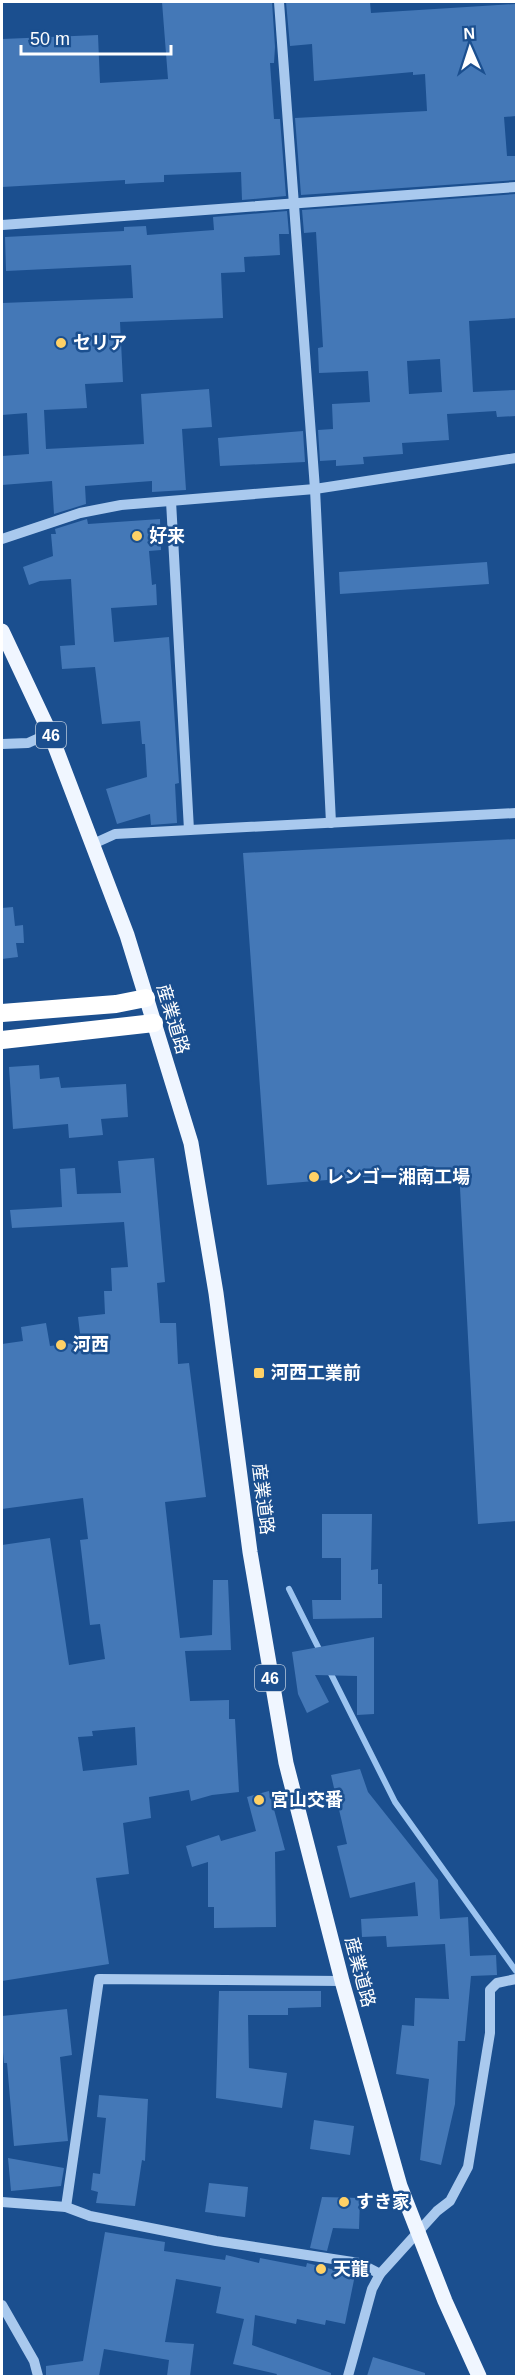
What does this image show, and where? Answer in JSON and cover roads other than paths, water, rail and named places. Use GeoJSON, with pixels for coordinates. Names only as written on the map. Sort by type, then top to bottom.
{"type":"FeatureCollection","features":[{"type":"Feature","properties":{"kind":"highway"},"geometry":{"type":"LineString","coordinates":[[2,1013],[116,1004],[146,998]]}},
{"type":"Feature","properties":{"kind":"highway"},"geometry":{"type":"LineString","coordinates":[[2,1040],[154,1023]]}},
{"type":"Feature","properties":{"kind":"main road","name":"産業道路"},"geometry":{"type":"LineString","coordinates":[[2,631],[50,733],[127,935],[191,1143],[216,1293],[250,1552],[278,1726],[342,1981],[391,2155],[417,2232],[479,2376]]}},
{"type":"Feature","properties":{"kind":"street"},"geometry":{"type":"LineString","coordinates":[[279,2],[315,489],[331,822]]}},
{"type":"Feature","properties":{"kind":"street"},"geometry":{"type":"LineString","coordinates":[[2,225],[516,187]]}},
{"type":"Feature","properties":{"kind":"street"},"geometry":{"type":"LineString","coordinates":[[2,539],[80,513],[121,505],[315,489],[516,458]]}},
{"type":"Feature","properties":{"kind":"street"},"geometry":{"type":"LineString","coordinates":[[171,501],[189,830]]}},
{"type":"Feature","properties":{"kind":"street"},"geometry":{"type":"LineString","coordinates":[[2,744],[28,742],[50,733]]}},
{"type":"Feature","properties":{"kind":"street"},"geometry":{"type":"LineString","coordinates":[[93,844],[115,834],[516,813]]}},
{"type":"Feature","properties":{"kind":"street"},"geometry":{"type":"LineString","coordinates":[[66,2207],[99,1979],[342,1981]]}},
{"type":"Feature","properties":{"kind":"street"},"geometry":{"type":"LineString","coordinates":[[348,2376],[372,2289],[380,2274],[437,2211],[450,2201],[468,2167],[490,2033],[490,1990],[497,1983],[516,1979]]}},
{"type":"Feature","properties":{"kind":"street"},"geometry":{"type":"LineString","coordinates":[[2,2202],[66,2207],[90,2216],[216,2241],[359,2263],[380,2274]]}},
{"type":"Feature","properties":{"kind":"street"},"geometry":{"type":"LineString","coordinates":[[2,2305],[34,2361],[38,2376]]}},
{"type":"Feature","properties":{"kind":"waterway"},"geometry":{"type":"LineString","coordinates":[[289,1589],[321,1653]]}},
{"type":"Feature","properties":{"kind":"waterway"},"geometry":{"type":"LineString","coordinates":[[329,1670],[395,1802],[516,1971]]}},
{"type":"Feature","properties":{"kind":"place","name":"セリア"},"geometry":{"type":"Point","coordinates":[61,343]}},
{"type":"Feature","properties":{"kind":"place","name":"好来"},"geometry":{"type":"Point","coordinates":[137,536]}},
{"type":"Feature","properties":{"kind":"place","name":"レンゴー湘南工場"},"geometry":{"type":"Point","coordinates":[314,1177]}},
{"type":"Feature","properties":{"kind":"place","name":"河西"},"geometry":{"type":"Point","coordinates":[61,1345]}},
{"type":"Feature","properties":{"kind":"place","name":"河西工業前"},"geometry":{"type":"Point","coordinates":[259,1373]}},
{"type":"Feature","properties":{"kind":"place","name":"宮山交番"},"geometry":{"type":"Point","coordinates":[259,1800]}},
{"type":"Feature","properties":{"kind":"place","name":"すき家"},"geometry":{"type":"Point","coordinates":[344,2202]}},
{"type":"Feature","properties":{"kind":"place","name":"天龍"},"geometry":{"type":"Point","coordinates":[321,2269]}}]}
